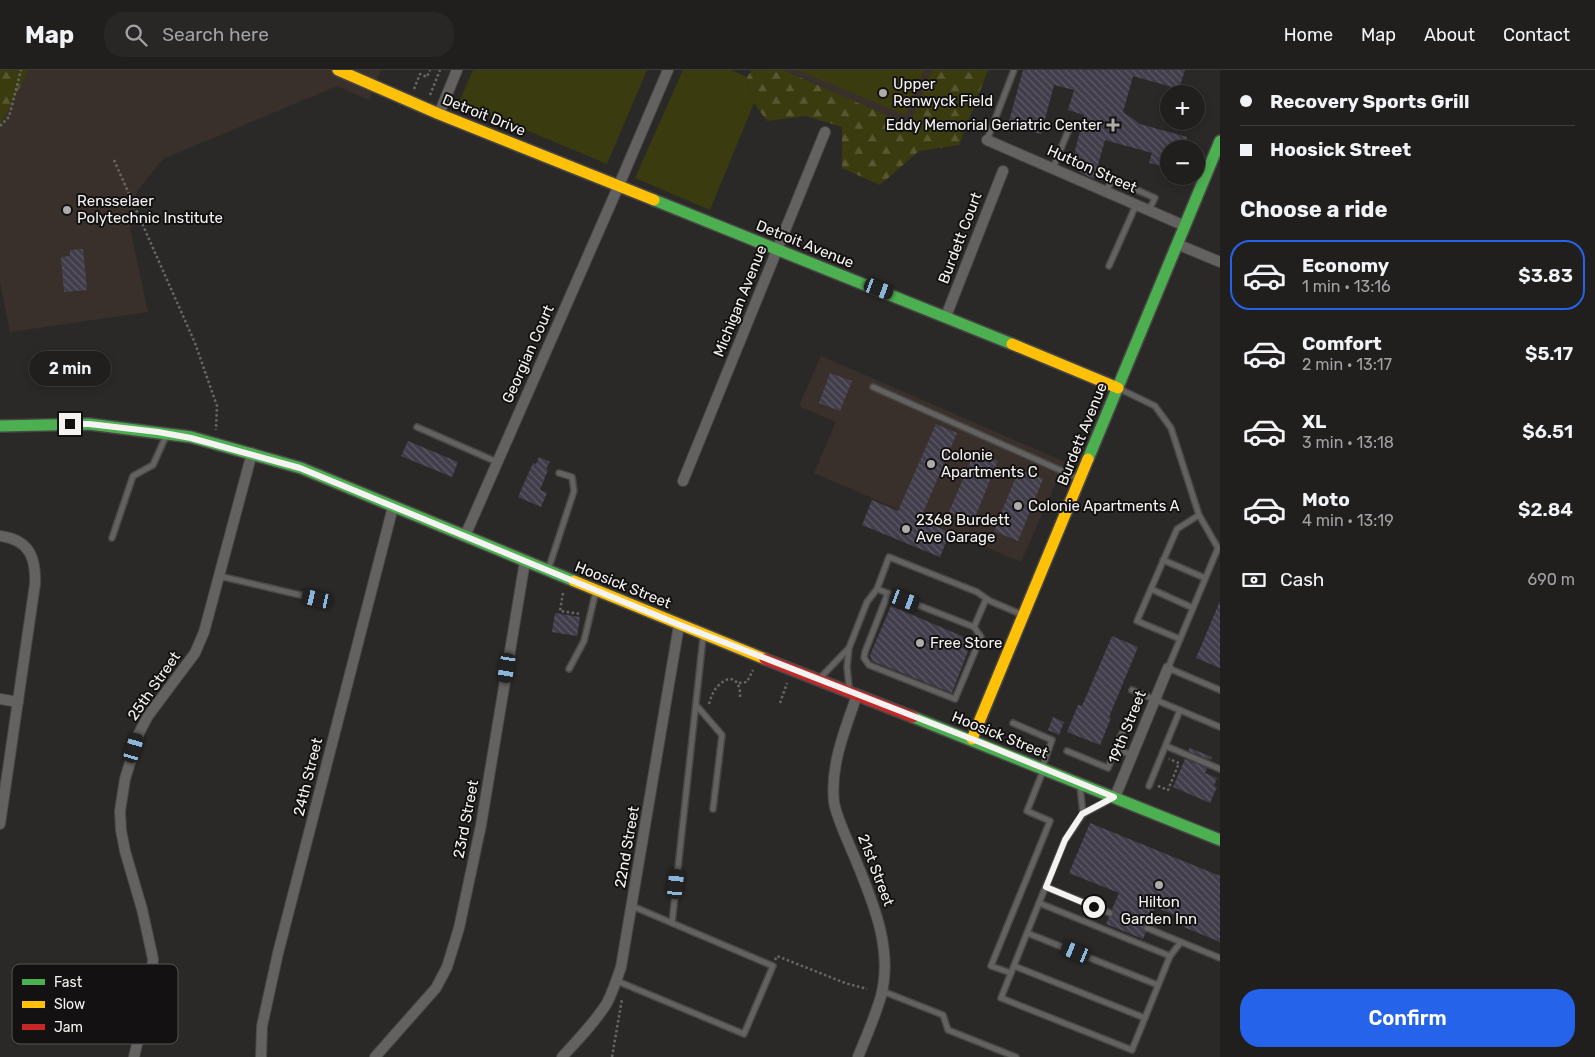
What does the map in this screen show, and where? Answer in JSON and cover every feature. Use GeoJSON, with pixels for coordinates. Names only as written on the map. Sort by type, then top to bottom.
{"type":"FeatureCollection","features":[{"type":"Feature","properties":{"kind":"main road","name":"Detroit Drive"},"geometry":{"type":"LineString","coordinates":[[338,70],[439,114],[619,186]]}},
{"type":"Feature","properties":{"kind":"main road","name":"Burdett Avenue"},"geometry":{"type":"LineString","coordinates":[[972,739],[1220,141]]}},
{"type":"Feature","properties":{"kind":"main road","name":"Detroit Avenue"},"geometry":{"type":"LineString","coordinates":[[619,186],[946,316],[1118,388]]}},
{"type":"Feature","properties":{"kind":"main road","name":"Hoosick Street"},"geometry":{"type":"LineString","coordinates":[[0,426],[89,424],[167,433],[252,453],[300,468],[680,625],[972,739],[1220,840]]}},
{"type":"Feature","properties":{"kind":"street"},"geometry":{"type":"LineString","coordinates":[[439,114],[457,70]]}},
{"type":"Feature","properties":{"kind":"street","name":"Georgian Court"},"geometry":{"type":"LineString","coordinates":[[465,536],[668,70]]}},
{"type":"Feature","properties":{"kind":"street","name":"Michigan Avenue"},"geometry":{"type":"LineString","coordinates":[[683,481],[825,132]]}},
{"type":"Feature","properties":{"kind":"street","name":"Hutton Street"},"geometry":{"type":"LineString","coordinates":[[987,140],[1185,226]]}},
{"type":"Feature","properties":{"kind":"street","name":"Burdett Court"},"geometry":{"type":"LineString","coordinates":[[946,316],[1002,171]]}},
{"type":"Feature","properties":{"kind":"street"},"geometry":{"type":"LineString","coordinates":[[1177,244],[1220,262]]}},
{"type":"Feature","properties":{"kind":"street","name":"25th Street"},"geometry":{"type":"LineString","coordinates":[[153,964],[142,909],[123,844],[120,811],[125,779],[139,733],[148,716],[195,653],[204,632],[252,453]]}},
{"type":"Feature","properties":{"kind":"street","name":"24th Street"},"geometry":{"type":"LineString","coordinates":[[260,1057],[262,1026],[278,953],[393,507]]}},
{"type":"Feature","properties":{"kind":"street"},"geometry":{"type":"LineString","coordinates":[[0,536],[18,542],[28,549],[34,558],[36,571],[0,824]]}},
{"type":"Feature","properties":{"kind":"street","name":"23rd Street"},"geometry":{"type":"LineString","coordinates":[[375,1057],[436,988],[446,967],[459,928],[481,825],[525,561]]}},
{"type":"Feature","properties":{"kind":"street","name":"22nd Street"},"geometry":{"type":"LineString","coordinates":[[562,1057],[606,1004],[621,982],[621,967],[680,625]]}},
{"type":"Feature","properties":{"kind":"street","name":"19th Street"},"geometry":{"type":"LineString","coordinates":[[1114,797],[1168,668]]}},
{"type":"Feature","properties":{"kind":"street","name":"21st Street"},"geometry":{"type":"LineString","coordinates":[[853,694],[835,766],[834,805],[875,906],[882,940],[884,967],[882,990],[858,1057]]}},
{"type":"Feature","properties":{"kind":"street"},"geometry":{"type":"LineString","coordinates":[[0,699],[18,702]]}},
{"type":"Feature","properties":{"kind":"street","name":"25th Street"},"geometry":{"type":"LineString","coordinates":[[134,1057],[137,1044]]}},
{"type":"Feature","properties":{"kind":"lane"},"geometry":{"type":"LineString","coordinates":[[987,140],[1014,70]]}},
{"type":"Feature","properties":{"kind":"lane"},"geometry":{"type":"LineString","coordinates":[[1053,168],[1070,129]]}},
{"type":"Feature","properties":{"kind":"lane"},"geometry":{"type":"LineString","coordinates":[[1106,192],[1112,179],[1155,198],[1149,210]]}},
{"type":"Feature","properties":{"kind":"lane"},"geometry":{"type":"LineString","coordinates":[[1110,266],[1136,205]]}},
{"type":"Feature","properties":{"kind":"lane"},"geometry":{"type":"LineString","coordinates":[[873,387],[1080,478]]}},
{"type":"Feature","properties":{"kind":"lane"},"geometry":{"type":"LineString","coordinates":[[1118,388],[1155,406],[1171,428],[1199,515],[1219,548],[1168,668],[1220,690]]}},
{"type":"Feature","properties":{"kind":"lane"},"geometry":{"type":"LineString","coordinates":[[417,427],[497,462]]}},
{"type":"Feature","properties":{"kind":"lane"},"geometry":{"type":"LineString","coordinates":[[112,538],[133,476],[153,465],[167,433]]}},
{"type":"Feature","properties":{"kind":"lane"},"geometry":{"type":"LineString","coordinates":[[548,570],[574,491],[572,477],[558,473]]}},
{"type":"Feature","properties":{"kind":"lane"},"geometry":{"type":"LineString","coordinates":[[1180,639],[1136,621],[1177,529],[1199,515]]}},
{"type":"Feature","properties":{"kind":"lane"},"geometry":{"type":"LineString","coordinates":[[853,694],[847,670],[848,648],[867,602],[878,589],[889,558],[977,592],[986,599],[1023,615]]}},
{"type":"Feature","properties":{"kind":"lane"},"geometry":{"type":"LineString","coordinates":[[1163,560],[1205,578]]}},
{"type":"Feature","properties":{"kind":"lane"},"geometry":{"type":"LineString","coordinates":[[219,576],[317,599]]}},
{"type":"Feature","properties":{"kind":"lane"},"geometry":{"type":"LineString","coordinates":[[878,589],[974,627],[981,637],[955,699],[869,665],[864,658],[888,593]]}},
{"type":"Feature","properties":{"kind":"lane"},"geometry":{"type":"LineString","coordinates":[[1151,589],[1193,608]]}},
{"type":"Feature","properties":{"kind":"lane"},"geometry":{"type":"LineString","coordinates":[[569,669],[584,641],[596,590]]}},
{"type":"Feature","properties":{"kind":"lane"},"geometry":{"type":"LineString","coordinates":[[974,627],[986,599]]}},
{"type":"Feature","properties":{"kind":"lane"},"geometry":{"type":"LineString","coordinates":[[672,923],[704,634]]}},
{"type":"Feature","properties":{"kind":"lane"},"geometry":{"type":"LineString","coordinates":[[818,680],[848,648]]}},
{"type":"Feature","properties":{"kind":"lane"},"geometry":{"type":"LineString","coordinates":[[1132,690],[1220,727]]}},
{"type":"Feature","properties":{"kind":"lane"},"geometry":{"type":"LineString","coordinates":[[696,705],[722,735],[713,809]]}},
{"type":"Feature","properties":{"kind":"lane"},"geometry":{"type":"LineString","coordinates":[[1149,786],[1180,710]]}},
{"type":"Feature","properties":{"kind":"lane"},"geometry":{"type":"LineString","coordinates":[[1011,973],[991,966],[1050,821],[1027,811],[1052,740],[1013,723]]}},
{"type":"Feature","properties":{"kind":"lane"},"geometry":{"type":"LineString","coordinates":[[1067,751],[1108,768],[1122,733]]}},
{"type":"Feature","properties":{"kind":"lane"},"geometry":{"type":"LineString","coordinates":[[1166,746],[1220,769]]}},
{"type":"Feature","properties":{"kind":"lane"},"geometry":{"type":"LineString","coordinates":[[1116,749],[1132,755]]}},
{"type":"Feature","properties":{"kind":"lane"},"geometry":{"type":"LineString","coordinates":[[1080,783],[1082,814]]}},
{"type":"Feature","properties":{"kind":"lane"},"geometry":{"type":"LineString","coordinates":[[1114,797],[1082,814],[1065,840],[1001,998],[1132,1050],[1170,956],[1181,942]]}},
{"type":"Feature","properties":{"kind":"lane"},"geometry":{"type":"LineString","coordinates":[[1046,887],[1110,913]]}},
{"type":"Feature","properties":{"kind":"lane"},"geometry":{"type":"LineString","coordinates":[[1039,903],[1170,956]]}},
{"type":"Feature","properties":{"kind":"lane"},"geometry":{"type":"LineString","coordinates":[[621,982],[744,1034],[773,966],[632,906]]}},
{"type":"Feature","properties":{"kind":"lane"},"geometry":{"type":"LineString","coordinates":[[1147,928],[1220,958]]}},
{"type":"Feature","properties":{"kind":"lane"},"geometry":{"type":"LineString","coordinates":[[1027,933],[1158,985]]}},
{"type":"Feature","properties":{"kind":"lane"},"geometry":{"type":"LineString","coordinates":[[1014,966],[1145,1018]]}},
{"type":"Feature","properties":{"kind":"lane"},"geometry":{"type":"LineString","coordinates":[[882,990],[943,1015],[948,1030],[1016,1057]]}},
{"type":"Feature","properties":{"kind":"path"},"geometry":{"type":"LineString","coordinates":[[0,126],[8,118],[20,70]]}},
{"type":"Feature","properties":{"kind":"path"},"geometry":{"type":"LineString","coordinates":[[422,92],[414,89],[420,74],[427,77],[430,70]]}},
{"type":"Feature","properties":{"kind":"path"},"geometry":{"type":"LineString","coordinates":[[429,96],[440,70]]}},
{"type":"Feature","properties":{"kind":"path"},"geometry":{"type":"LineString","coordinates":[[114,160],[195,343],[217,406],[215,444]]}},
{"type":"Feature","properties":{"kind":"path"},"geometry":{"type":"LineString","coordinates":[[563,593],[560,611],[590,616]]}},
{"type":"Feature","properties":{"kind":"path"},"geometry":{"type":"LineString","coordinates":[[709,704],[713,692],[720,684],[729,680],[735,680],[739,683],[746,682],[753,670]]}},
{"type":"Feature","properties":{"kind":"path"},"geometry":{"type":"LineString","coordinates":[[739,683],[741,689],[740,697]]}},
{"type":"Feature","properties":{"kind":"path"},"geometry":{"type":"LineString","coordinates":[[780,703],[787,683]]}},
{"type":"Feature","properties":{"kind":"path"},"geometry":{"type":"LineString","coordinates":[[1156,791],[1158,786],[1168,790],[1179,763],[1169,759]]}},
{"type":"Feature","properties":{"kind":"path"},"geometry":{"type":"LineString","coordinates":[[773,966],[777,956],[845,983],[867,988]]}},
{"type":"Feature","properties":{"kind":"path"},"geometry":{"type":"LineString","coordinates":[[612,1057],[621,982]]}},
{"type":"Feature","properties":{"kind":"shaded area","name":"Rensselaer Polytechnic Institute"},"geometry":{"type":"Polygon","coordinates":[[[29,70],[381,70],[369,100],[337,86],[163,159],[137,191],[130,229],[148,312],[10,332],[0,282],[0,125],[29,70]]]}},
{"type":"Feature","properties":{"kind":"shaded area","name":"Upper Renwyck Field"},"geometry":{"type":"Polygon","coordinates":[[[783,70],[932,70],[909,125],[783,70]]]}},
{"type":"Feature","properties":{"kind":"shaded area"},"geometry":{"type":"Polygon","coordinates":[[[821,356],[1065,462],[1021,562],[814,473],[836,422],[799,406],[821,356]]]}},
{"type":"Feature","properties":{"kind":"green space"},"geometry":{"type":"Polygon","coordinates":[[[0,70],[29,70],[0,125],[0,70]]]}},
{"type":"Feature","properties":{"kind":"green space"},"geometry":{"type":"Polygon","coordinates":[[[473,70],[647,70],[607,164],[459,102],[473,70]]]}},
{"type":"Feature","properties":{"kind":"green space"},"geometry":{"type":"Polygon","coordinates":[[[683,70],[731,70],[747,77],[754,103],[710,210],[635,178],[683,70]]]}},
{"type":"Feature","properties":{"kind":"green space"},"geometry":{"type":"Polygon","coordinates":[[[752,70],[783,70],[909,125],[932,70],[988,70],[959,145],[919,151],[880,185],[842,168],[842,127],[806,116],[767,121],[754,103],[747,77],[752,70]]]}},
{"type":"Feature","properties":{"kind":"green space","name":"Upper Renwyck Field"},"geometry":{"type":"Polygon","coordinates":[[[797,70],[924,70],[905,115],[797,70]]]}},
{"type":"Feature","properties":{"kind":"building","name":"Eddy Memorial Geriatric Center"},"geometry":{"type":"Polygon","coordinates":[[[1023,70],[1185,70],[1180,85],[1165,85],[1133,76],[1123,112],[1140,124],[1187,137],[1186,140],[1160,140],[1160,166],[1149,163],[1152,153],[1105,140],[1094,179],[1079,172],[1080,169],[1071,167],[1084,115],[1068,110],[1074,90],[1054,85],[1041,134],[1008,125],[1023,70]]]}},
{"type":"Feature","properties":{"kind":"building"},"geometry":{"type":"Polygon","coordinates":[[[83,249],[87,290],[64,292],[61,257],[70,256],[70,250],[83,249]]]}},
{"type":"Feature","properties":{"kind":"building"},"geometry":{"type":"Polygon","coordinates":[[[830,373],[852,381],[840,411],[819,403],[830,373]]]}},
{"type":"Feature","properties":{"kind":"building"},"geometry":{"type":"Polygon","coordinates":[[[936,424],[957,433],[920,520],[950,532],[940,557],[862,525],[872,500],[898,511],[936,424]]]}},
{"type":"Feature","properties":{"kind":"building"},"geometry":{"type":"Polygon","coordinates":[[[408,441],[458,462],[452,477],[401,456],[408,441]]]}},
{"type":"Feature","properties":{"kind":"building"},"geometry":{"type":"Polygon","coordinates":[[[975,451],[998,461],[973,522],[949,512],[975,451]]]}},
{"type":"Feature","properties":{"kind":"building"},"geometry":{"type":"Polygon","coordinates":[[[539,457],[550,462],[540,490],[547,493],[541,507],[518,497],[533,463],[536,464],[539,457]]]}},
{"type":"Feature","properties":{"kind":"building","name":"Colonie Apartments A"},"geometry":{"type":"Polygon","coordinates":[[[1019,469],[1043,479],[1018,541],[994,531],[1019,469]]]}},
{"type":"Feature","properties":{"kind":"building"},"geometry":{"type":"Polygon","coordinates":[[[1220,601],[1220,668],[1196,658],[1220,601]]]}},
{"type":"Feature","properties":{"kind":"building","name":"Free Store"},"geometry":{"type":"Polygon","coordinates":[[[891,606],[962,636],[968,651],[952,693],[872,661],[870,655],[891,606]]]}},
{"type":"Feature","properties":{"kind":"building"},"geometry":{"type":"Polygon","coordinates":[[[555,613],[580,617],[577,636],[552,632],[555,613]]]}},
{"type":"Feature","properties":{"kind":"building"},"geometry":{"type":"Polygon","coordinates":[[[1112,636],[1138,647],[1109,717],[1111,718],[1100,745],[1067,732],[1078,705],[1082,706],[1112,636]]]}},
{"type":"Feature","properties":{"kind":"building"},"geometry":{"type":"Polygon","coordinates":[[[1053,717],[1064,722],[1059,735],[1048,730],[1053,717]]]}},
{"type":"Feature","properties":{"kind":"building"},"geometry":{"type":"Polygon","coordinates":[[[1190,748],[1212,757],[1211,760],[1188,751],[1190,748]]]}},
{"type":"Feature","properties":{"kind":"building"},"geometry":{"type":"Polygon","coordinates":[[[1185,759],[1207,768],[1205,773],[1217,778],[1214,786],[1217,787],[1210,803],[1173,787],[1185,759]]]}},
{"type":"Feature","properties":{"kind":"building","name":"Hilton Garden Inn"},"geometry":{"type":"Polygon","coordinates":[[[1090,823],[1220,876],[1220,942],[1184,927],[1187,920],[1155,907],[1149,924],[1145,924],[1143,927],[1146,932],[1143,939],[1106,924],[1109,917],[1114,915],[1112,909],[1119,893],[1069,873],[1090,823]]]}},
{"type":"Feature","properties":{"kind":"traffic: fast"},"geometry":{"type":"LineString","coordinates":[[1088,459],[1220,141]]}},
{"type":"Feature","properties":{"kind":"traffic: fast"},"geometry":{"type":"LineString","coordinates":[[654,200],[1012,344]]}},
{"type":"Feature","properties":{"kind":"traffic: fast"},"geometry":{"type":"LineString","coordinates":[[0,426],[89,424],[191,437],[301,468],[574,581]]}},
{"type":"Feature","properties":{"kind":"traffic: fast"},"geometry":{"type":"LineString","coordinates":[[913,717],[1220,840]]}},
{"type":"Feature","properties":{"kind":"traffic: slow"},"geometry":{"type":"LineString","coordinates":[[338,70],[439,114],[654,200]]}},
{"type":"Feature","properties":{"kind":"traffic: slow"},"geometry":{"type":"LineString","coordinates":[[1012,344],[1118,388]]}},
{"type":"Feature","properties":{"kind":"traffic: slow"},"geometry":{"type":"LineString","coordinates":[[972,739],[1088,459]]}},
{"type":"Feature","properties":{"kind":"traffic: slow"},"geometry":{"type":"LineString","coordinates":[[574,581],[765,659]]}},
{"type":"Feature","properties":{"kind":"traffic: jam"},"geometry":{"type":"LineString","coordinates":[[765,659],[913,717]]}},
{"type":"Feature","properties":{"kind":"place","name":"Upper Renwyck Field"},"geometry":{"type":"Point","coordinates":[883,93]}},
{"type":"Feature","properties":{"kind":"place","name":"Eddy Memorial Geriatric Center"},"geometry":{"type":"Point","coordinates":[1113,125]}},
{"type":"Feature","properties":{"kind":"place","name":"Rensselaer Polytechnic Institute"},"geometry":{"type":"Point","coordinates":[67,210]}},
{"type":"Feature","properties":{"kind":"place","name":"Colonie Apartments C"},"geometry":{"type":"Point","coordinates":[931,464]}},
{"type":"Feature","properties":{"kind":"place","name":"Colonie Apartments A"},"geometry":{"type":"Point","coordinates":[1018,506]}},
{"type":"Feature","properties":{"kind":"place","name":"2368 Burdett Ave Garage"},"geometry":{"type":"Point","coordinates":[906,529]}},
{"type":"Feature","properties":{"kind":"place","name":"Free Store"},"geometry":{"type":"Point","coordinates":[920,643]}},
{"type":"Feature","properties":{"kind":"place","name":"Hilton Garden Inn"},"geometry":{"type":"Point","coordinates":[1159,885]}},
{"type":"Feature","properties":{"kind":"route"},"geometry":{"type":"LineString","coordinates":[[70,424],[89,424],[191,438],[252,453],[300,468],[680,625],[972,739],[1114,797],[1082,814],[1065,840],[1046,887],[1094,907]]}}]}
